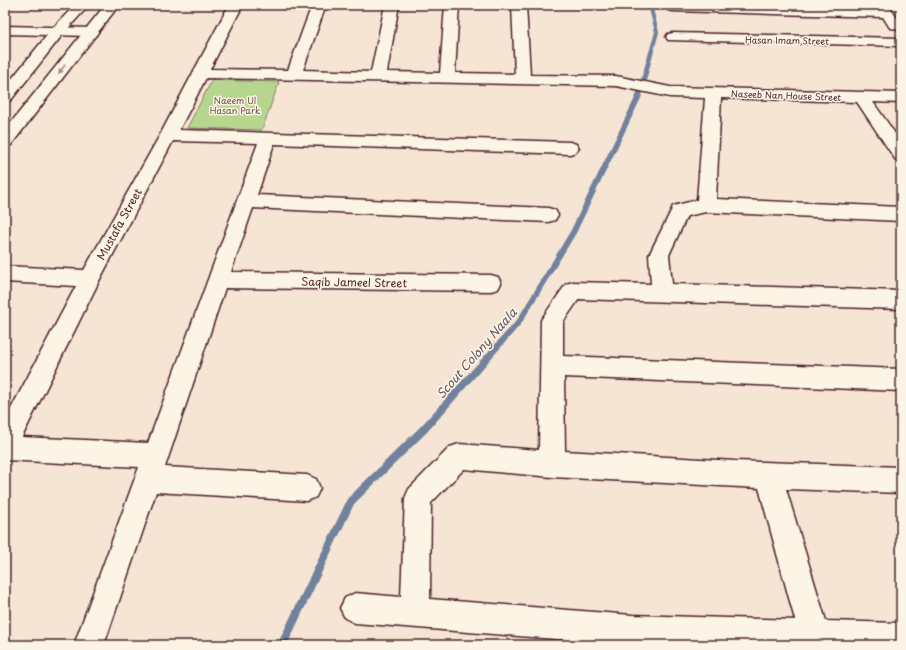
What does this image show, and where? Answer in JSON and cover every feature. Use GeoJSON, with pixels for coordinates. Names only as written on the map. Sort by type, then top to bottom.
{"type":"FeatureCollection","features":[{"type":"Feature","properties":{"kind":"street"},"geometry":{"type":"LineString","coordinates":[[5,97],[82,5]]}},
{"type":"Feature","properties":{"kind":"street"},"geometry":{"type":"LineString","coordinates":[[5,141],[112,5]]}},
{"type":"Feature","properties":{"kind":"street","name":"Mustafa Street"},"geometry":{"type":"LineString","coordinates":[[5,445],[90,278],[168,135],[236,5]]}},
{"type":"Feature","properties":{"kind":"street"},"geometry":{"type":"LineString","coordinates":[[294,75],[319,5]]}},
{"type":"Feature","properties":{"kind":"street"},"geometry":{"type":"LineString","coordinates":[[378,76],[392,5]]}},
{"type":"Feature","properties":{"kind":"street"},"geometry":{"type":"LineString","coordinates":[[447,78],[452,5]]}},
{"type":"Feature","properties":{"kind":"street"},"geometry":{"type":"LineString","coordinates":[[520,5],[523,79]]}},
{"type":"Feature","properties":{"kind":"street"},"geometry":{"type":"LineString","coordinates":[[673,7],[884,9],[895,25],[901,25]]}},
{"type":"Feature","properties":{"kind":"street"},"geometry":{"type":"LineString","coordinates":[[5,30],[54,37]]}},
{"type":"Feature","properties":{"kind":"street"},"geometry":{"type":"LineString","coordinates":[[5,41],[54,37],[87,37]]}},
{"type":"Feature","properties":{"kind":"street","name":"Hasan Imam Street"},"geometry":{"type":"LineString","coordinates":[[673,38],[901,42]]}},
{"type":"Feature","properties":{"kind":"street","name":"Naseeb Nan House Street"},"geometry":{"type":"LineString","coordinates":[[201,73],[616,81],[670,92],[901,98]]}},
{"type":"Feature","properties":{"kind":"street"},"geometry":{"type":"LineString","coordinates":[[706,205],[713,93]]}},
{"type":"Feature","properties":{"kind":"street"},"geometry":{"type":"LineString","coordinates":[[862,97],[901,156]]}},
{"type":"Feature","properties":{"kind":"street"},"geometry":{"type":"LineString","coordinates":[[168,135],[570,148]]}},
{"type":"Feature","properties":{"kind":"street"},"geometry":{"type":"LineString","coordinates":[[89,645],[268,138]]}},
{"type":"Feature","properties":{"kind":"street"},"geometry":{"type":"LineString","coordinates":[[246,201],[548,216]]}},
{"type":"Feature","properties":{"kind":"street"},"geometry":{"type":"LineString","coordinates":[[662,292],[659,255],[680,211],[706,205],[901,214]]}},
{"type":"Feature","properties":{"kind":"street"},"geometry":{"type":"LineString","coordinates":[[5,274],[90,278]]}},
{"type":"Feature","properties":{"kind":"street","name":"Saqib Jameel Street"},"geometry":{"type":"LineString","coordinates":[[218,280],[491,283]]}},
{"type":"Feature","properties":{"kind":"street"},"geometry":{"type":"LineString","coordinates":[[552,464],[552,320],[573,290],[901,300]]}},
{"type":"Feature","properties":{"kind":"street"},"geometry":{"type":"LineString","coordinates":[[551,366],[901,380]]}},
{"type":"Feature","properties":{"kind":"street"},"geometry":{"type":"LineString","coordinates":[[5,448],[307,488]]}},
{"type":"Feature","properties":{"kind":"street"},"geometry":{"type":"LineString","coordinates":[[415,613],[418,498],[459,456],[552,464],[770,476],[901,480]]}},
{"type":"Feature","properties":{"kind":"street"},"geometry":{"type":"LineString","coordinates":[[770,476],[815,636]]}},
{"type":"Feature","properties":{"kind":"street"},"geometry":{"type":"LineString","coordinates":[[355,608],[415,613],[632,638],[815,636],[901,638]]}},
{"type":"Feature","properties":{"kind":"green space","name":"Naeem Ul Hasan Park"},"geometry":{"type":"Polygon","coordinates":[[[212,80],[279,82],[262,130],[187,128],[212,80]]]}},
{"type":"Feature","properties":{"kind":"waterway","name":"Scout Colony Naala"},"geometry":{"type":"LineString","coordinates":[[282,645],[351,501],[424,429],[519,322],[574,231],[639,96],[657,32],[650,5]]}}]}
